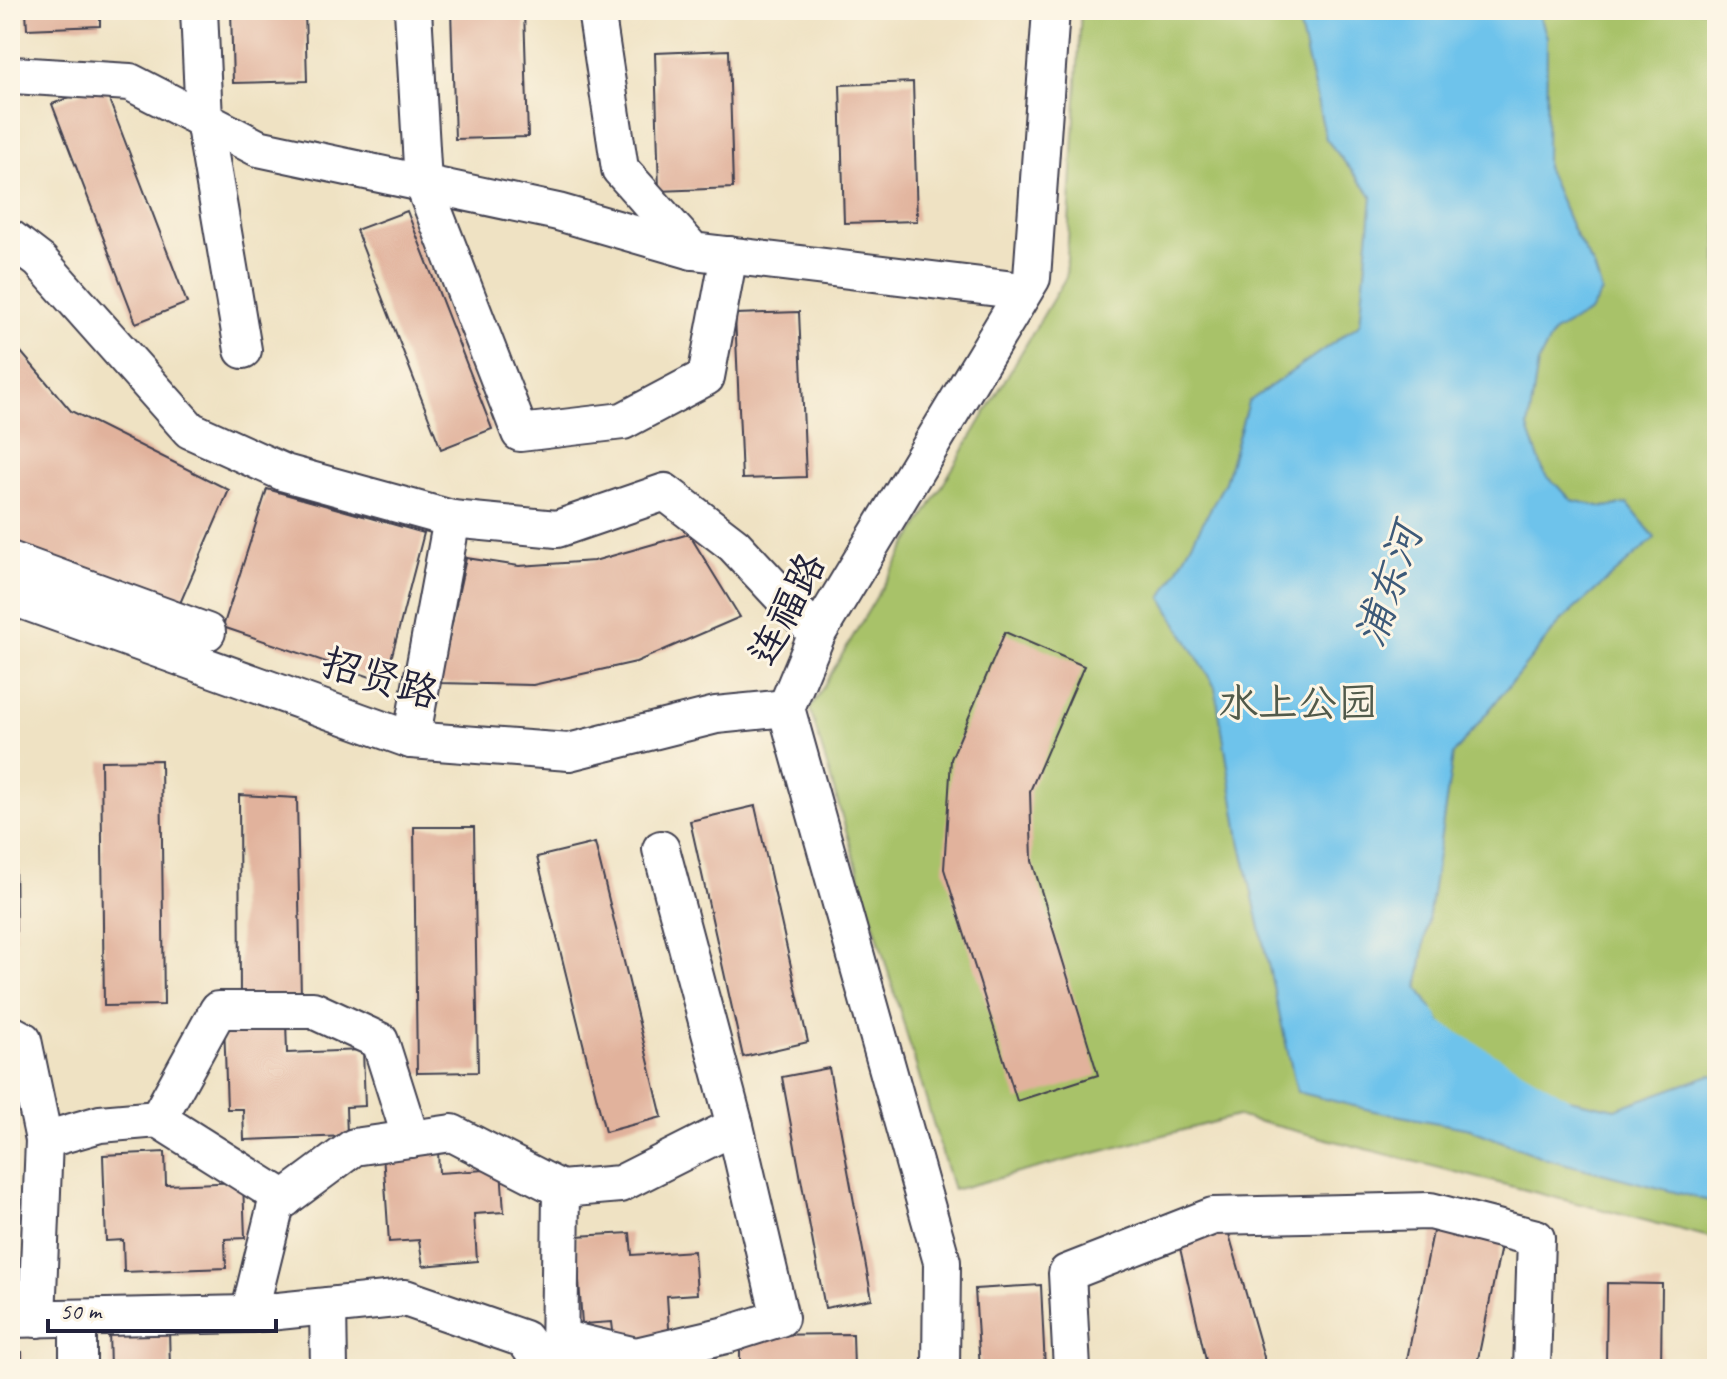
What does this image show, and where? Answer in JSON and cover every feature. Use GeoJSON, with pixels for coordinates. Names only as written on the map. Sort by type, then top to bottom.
{"type":"FeatureCollection","features":[{"type":"Feature","properties":{"kind":"street"},"geometry":{"type":"LineString","coordinates":[[199,10],[204,120],[243,350]]}},
{"type":"Feature","properties":{"kind":"street"},"geometry":{"type":"LineString","coordinates":[[413,10],[423,183],[520,433],[623,421],[706,377],[729,255]]}},
{"type":"Feature","properties":{"kind":"street"},"geometry":{"type":"LineString","coordinates":[[596,10],[620,169],[693,251]]}},
{"type":"Feature","properties":{"kind":"street","name":"连福路"},"geometry":{"type":"LineString","coordinates":[[941,1369],[942,1262],[786,708],[817,634],[1032,278],[1051,23]]}},
{"type":"Feature","properties":{"kind":"street"},"geometry":{"type":"LineString","coordinates":[[10,73],[130,82],[258,148],[558,212],[693,251],[1023,291]]}},
{"type":"Feature","properties":{"kind":"street"},"geometry":{"type":"LineString","coordinates":[[10,238],[40,261],[190,430],[285,473],[452,519],[557,529],[665,492],[734,545],[817,634]]}},
{"type":"Feature","properties":{"kind":"street"},"geometry":{"type":"LineString","coordinates":[[411,740],[452,519]]}},
{"type":"Feature","properties":{"kind":"street"},"geometry":{"type":"LineString","coordinates":[[10,560],[207,632]]}},
{"type":"Feature","properties":{"kind":"street","name":"招贤路"},"geometry":{"type":"LineString","coordinates":[[10,596],[411,740],[569,752],[716,715],[786,708]]}},
{"type":"Feature","properties":{"kind":"street"},"geometry":{"type":"LineString","coordinates":[[10,1033],[23,1040],[44,1140],[24,1319],[249,1314],[405,1298],[524,1339],[555,1359],[636,1356],[726,1335],[780,1318],[735,1126],[661,849]]}},
{"type":"Feature","properties":{"kind":"street"},"geometry":{"type":"LineString","coordinates":[[158,1119],[218,1010],[313,1010],[380,1041],[411,1139]]}},
{"type":"Feature","properties":{"kind":"street"},"geometry":{"type":"LineString","coordinates":[[44,1140],[100,1124],[158,1119],[285,1199]]}},
{"type":"Feature","properties":{"kind":"street"},"geometry":{"type":"LineString","coordinates":[[249,1314],[276,1205],[354,1147],[452,1133],[561,1189],[620,1184],[735,1126]]}},
{"type":"Feature","properties":{"kind":"street"},"geometry":{"type":"LineString","coordinates":[[555,1359],[561,1189]]}},
{"type":"Feature","properties":{"kind":"street"},"geometry":{"type":"LineString","coordinates":[[1072,1369],[1067,1273],[1213,1216],[1430,1211],[1536,1238],[1532,1369]]}},
{"type":"Feature","properties":{"kind":"street"},"geometry":{"type":"LineString","coordinates":[[328,1306],[329,1369]]}},
{"type":"Feature","properties":{"kind":"street"},"geometry":{"type":"LineString","coordinates":[[78,1318],[78,1369]]}},
{"type":"Feature","properties":{"kind":"green space","name":"水上公园"},"geometry":{"type":"Polygon","coordinates":[[[1081,10],[1717,10],[1717,1239],[1237,1116],[953,1190],[810,709],[1066,277],[1081,10]]]}},
{"type":"Feature","properties":{"kind":"water"},"geometry":{"type":"Polygon","coordinates":[[[1296,10],[1538,10],[1547,37],[1546,167],[1574,232],[1594,267],[1602,292],[1590,312],[1554,332],[1538,363],[1528,428],[1544,473],[1572,500],[1603,507],[1628,504],[1655,538],[1562,620],[1453,755],[1418,987],[1476,1079],[1615,1109],[1710,1075],[1717,1076],[1717,1203],[1547,1159],[1470,1129],[1374,1111],[1297,1092],[1240,840],[1215,687],[1162,598],[1225,482],[1248,402],[1360,324],[1372,196],[1326,139],[1296,10]]]}},
{"type":"Feature","properties":{"kind":"building"},"geometry":{"type":"Polygon","coordinates":[[[26,10],[100,10],[100,26],[27,29],[26,10]]]}},
{"type":"Feature","properties":{"kind":"building"},"geometry":{"type":"Polygon","coordinates":[[[231,10],[305,10],[307,81],[233,83],[231,10]]]}},
{"type":"Feature","properties":{"kind":"building"},"geometry":{"type":"Polygon","coordinates":[[[451,10],[524,10],[528,137],[455,139],[451,10]]]}},
{"type":"Feature","properties":{"kind":"building"},"geometry":{"type":"Polygon","coordinates":[[[729,50],[733,188],[659,191],[655,53],[729,50]]]}},
{"type":"Feature","properties":{"kind":"building"},"geometry":{"type":"Polygon","coordinates":[[[913,82],[917,221],[844,223],[840,85],[913,82]]]}},
{"type":"Feature","properties":{"kind":"building"},"geometry":{"type":"Polygon","coordinates":[[[103,84],[187,303],[136,323],[52,104],[103,84]]]}},
{"type":"Feature","properties":{"kind":"building"},"geometry":{"type":"Polygon","coordinates":[[[407,211],[492,429],[441,449],[356,230],[407,211]]]}},
{"type":"Feature","properties":{"kind":"building"},"geometry":{"type":"Polygon","coordinates":[[[799,312],[806,477],[742,479],[735,314],[799,312]]]}},
{"type":"Feature","properties":{"kind":"building"},"geometry":{"type":"Polygon","coordinates":[[[10,339],[71,411],[229,490],[178,608],[124,590],[10,542],[10,339]]]}},
{"type":"Feature","properties":{"kind":"building"},"geometry":{"type":"Polygon","coordinates":[[[267,489],[424,533],[385,682],[223,627],[267,489]]]}},
{"type":"Feature","properties":{"kind":"building"},"geometry":{"type":"Polygon","coordinates":[[[689,534],[740,617],[636,662],[533,685],[439,683],[466,558],[519,566],[594,561],[689,534]]]}},
{"type":"Feature","properties":{"kind":"building"},"geometry":{"type":"Polygon","coordinates":[[[1005,632],[1084,666],[1030,791],[1032,861],[1098,1075],[1017,1101],[944,869],[951,759],[1005,632]]]}},
{"type":"Feature","properties":{"kind":"building"},"geometry":{"type":"Polygon","coordinates":[[[10,693],[13,693],[16,939],[10,939],[10,693]]]}},
{"type":"Feature","properties":{"kind":"building"},"geometry":{"type":"Polygon","coordinates":[[[161,760],[164,1005],[104,1006],[101,761],[161,760]]]}},
{"type":"Feature","properties":{"kind":"building"},"geometry":{"type":"Polygon","coordinates":[[[239,795],[297,798],[301,997],[240,998],[239,795]]]}},
{"type":"Feature","properties":{"kind":"building"},"geometry":{"type":"Polygon","coordinates":[[[755,806],[808,1042],[743,1057],[690,821],[755,806]]]}},
{"type":"Feature","properties":{"kind":"building"},"geometry":{"type":"Polygon","coordinates":[[[414,827],[474,827],[478,1072],[417,1073],[414,827]]]}},
{"type":"Feature","properties":{"kind":"building"},"geometry":{"type":"Polygon","coordinates":[[[595,843],[662,1117],[605,1132],[537,857],[595,843]]]}},
{"type":"Feature","properties":{"kind":"building"},"geometry":{"type":"Polygon","coordinates":[[[286,1021],[287,1053],[363,1050],[365,1106],[346,1107],[347,1136],[244,1140],[243,1109],[227,1109],[224,1023],[286,1021]]]}},
{"type":"Feature","properties":{"kind":"building"},"geometry":{"type":"Polygon","coordinates":[[[829,1068],[872,1299],[825,1308],[782,1077],[829,1068]]]}},
{"type":"Feature","properties":{"kind":"building"},"geometry":{"type":"Polygon","coordinates":[[[438,1150],[439,1173],[501,1169],[504,1212],[474,1214],[477,1261],[423,1266],[419,1240],[389,1242],[383,1154],[438,1150]]]}},
{"type":"Feature","properties":{"kind":"building"},"geometry":{"type":"Polygon","coordinates":[[[165,1152],[166,1185],[243,1182],[245,1238],[225,1239],[226,1268],[124,1272],[123,1240],[106,1241],[103,1155],[165,1152]]]}},
{"type":"Feature","properties":{"kind":"building"},"geometry":{"type":"Polygon","coordinates":[[[1435,1222],[1503,1236],[1476,1369],[1405,1369],[1435,1222]]]}},
{"type":"Feature","properties":{"kind":"building"},"geometry":{"type":"Polygon","coordinates":[[[1227,1227],[1264,1357],[1264,1369],[1208,1369],[1176,1231],[1227,1227]]]}},
{"type":"Feature","properties":{"kind":"building"},"geometry":{"type":"Polygon","coordinates":[[[630,1233],[632,1255],[694,1251],[697,1294],[667,1296],[670,1344],[615,1348],[612,1322],[582,1324],[576,1236],[630,1233]]]}},
{"type":"Feature","properties":{"kind":"building"},"geometry":{"type":"Polygon","coordinates":[[[1607,1283],[1662,1284],[1661,1369],[1606,1369],[1607,1283]]]}},
{"type":"Feature","properties":{"kind":"building"},"geometry":{"type":"Polygon","coordinates":[[[1041,1285],[1045,1369],[980,1369],[975,1289],[1041,1285]]]}},
{"type":"Feature","properties":{"kind":"building"},"geometry":{"type":"Polygon","coordinates":[[[169,1329],[170,1369],[110,1369],[109,1330],[169,1329]]]}},
{"type":"Feature","properties":{"kind":"building"},"geometry":{"type":"Polygon","coordinates":[[[853,1334],[854,1369],[740,1369],[740,1335],[853,1334]]]}},
{"type":"Feature","properties":{"kind":"building"},"geometry":{"type":"Polygon","coordinates":[[[10,1352],[22,1352],[22,1369],[10,1369],[10,1352]]]}},
{"type":"Feature","properties":{"kind":"waterway","name":"浦东河"},"geometry":{"type":"LineString","coordinates":[[1414,1029],[1418,1040],[1551,1119]]}}]}
